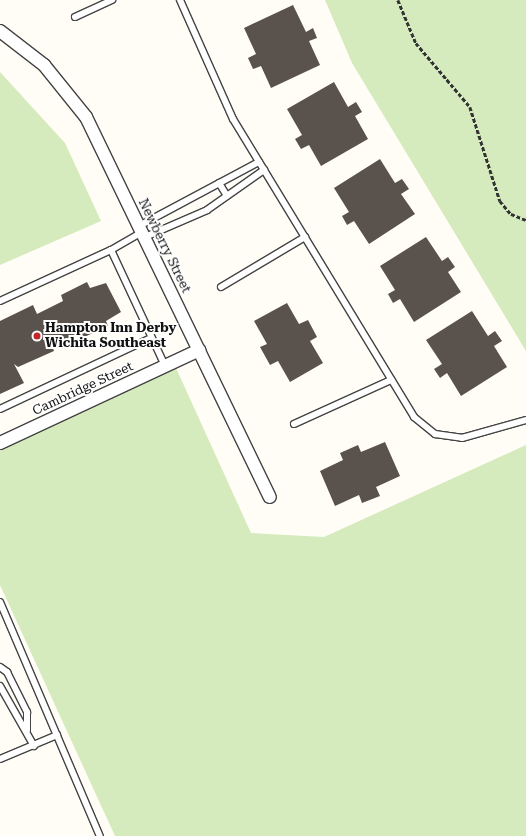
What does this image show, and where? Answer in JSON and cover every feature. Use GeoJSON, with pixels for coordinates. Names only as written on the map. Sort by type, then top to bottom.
{"type":"FeatureCollection","features":[{"type":"Feature","properties":{"kind":"street","name":"Newberry Street"},"geometry":{"type":"LineString","coordinates":[[0,31],[44,64],[86,117],[270,497]]}},
{"type":"Feature","properties":{"kind":"street","name":"Cambridge Street"},"geometry":{"type":"LineString","coordinates":[[0,443],[199,350]]}},
{"type":"Feature","properties":{"kind":"lane"},"geometry":{"type":"LineString","coordinates":[[75,16],[112,0]]}},
{"type":"Feature","properties":{"kind":"lane"},"geometry":{"type":"LineString","coordinates":[[180,0],[234,119],[414,417],[435,434],[462,438],[526,420]]}},
{"type":"Feature","properties":{"kind":"lane"},"geometry":{"type":"LineString","coordinates":[[0,301],[110,250],[142,232],[219,183],[259,162]]}},
{"type":"Feature","properties":{"kind":"lane"},"geometry":{"type":"LineString","coordinates":[[142,232],[207,210],[264,170]]}},
{"type":"Feature","properties":{"kind":"lane"},"geometry":{"type":"LineString","coordinates":[[219,183],[227,196]]}},
{"type":"Feature","properties":{"kind":"lane"},"geometry":{"type":"LineString","coordinates":[[222,287],[305,237]]}},
{"type":"Feature","properties":{"kind":"lane"},"geometry":{"type":"LineString","coordinates":[[110,250],[165,366]]}},
{"type":"Feature","properties":{"kind":"lane"},"geometry":{"type":"LineString","coordinates":[[0,409],[151,338]]}},
{"type":"Feature","properties":{"kind":"lane"},"geometry":{"type":"LineString","coordinates":[[294,424],[391,380]]}},
{"type":"Feature","properties":{"kind":"lane"},"geometry":{"type":"LineString","coordinates":[[0,602],[100,836]]}},
{"type":"Feature","properties":{"kind":"lane"},"geometry":{"type":"LineString","coordinates":[[0,667],[7,672],[27,712],[27,730]]}},
{"type":"Feature","properties":{"kind":"lane"},"geometry":{"type":"LineString","coordinates":[[0,686],[17,720],[27,730],[34,746]]}},
{"type":"Feature","properties":{"kind":"lane"},"geometry":{"type":"LineString","coordinates":[[0,759],[58,735]]}},
{"type":"Feature","properties":{"kind":"path"},"geometry":{"type":"LineString","coordinates":[[398,0],[416,43],[470,107],[500,202],[511,214],[526,220]]}},
{"type":"Feature","properties":{"kind":"green space"},"geometry":{"type":"Polygon","coordinates":[[[325,0],[526,0],[526,351],[352,63],[325,0]]]}},
{"type":"Feature","properties":{"kind":"green space"},"geometry":{"type":"Polygon","coordinates":[[[0,72],[65,143],[101,221],[0,265],[0,72]]]}},
{"type":"Feature","properties":{"kind":"green space"},"geometry":{"type":"Polygon","coordinates":[[[176,368],[251,533],[324,537],[526,445],[526,836],[115,836],[0,585],[0,448],[176,368]]]}},
{"type":"Feature","properties":{"kind":"building"},"geometry":{"type":"Polygon","coordinates":[[[293,5],[306,32],[313,28],[317,38],[309,41],[320,65],[271,88],[261,66],[253,69],[248,58],[256,54],[244,28],[293,5]]]}},
{"type":"Feature","properties":{"kind":"building"},"geometry":{"type":"Polygon","coordinates":[[[334,82],[348,107],[356,102],[362,112],[355,116],[368,139],[321,166],[309,145],[301,149],[295,139],[302,135],[287,109],[334,82]]]}},
{"type":"Feature","properties":{"kind":"building"},"geometry":{"type":"Polygon","coordinates":[[[380,159],[395,183],[402,179],[409,189],[401,194],[415,214],[369,244],[354,221],[347,225],[342,216],[349,212],[334,188],[380,159]]]}},
{"type":"Feature","properties":{"kind":"building"},"geometry":{"type":"Polygon","coordinates":[[[426,237],[442,261],[448,257],[455,267],[448,272],[461,292],[414,322],[400,299],[393,303],[388,294],[395,290],[380,266],[426,237]]]}},
{"type":"Feature","properties":{"kind":"building","name":"Hampton Inn Derby Wichita Southeast"},"geometry":{"type":"Polygon","coordinates":[[[87,282],[90,288],[106,283],[121,312],[106,321],[108,326],[80,339],[78,334],[52,346],[54,351],[18,367],[14,364],[24,383],[0,394],[0,321],[33,305],[37,314],[63,301],[61,295],[87,282]]]}},
{"type":"Feature","properties":{"kind":"building"},"geometry":{"type":"Polygon","coordinates":[[[287,303],[299,324],[308,320],[317,337],[310,341],[323,363],[290,382],[278,361],[270,365],[260,347],[267,344],[254,321],[287,303]]]}},
{"type":"Feature","properties":{"kind":"building"},"geometry":{"type":"Polygon","coordinates":[[[472,311],[488,336],[495,331],[502,341],[494,346],[507,367],[461,396],[447,373],[440,378],[434,369],[442,364],[426,340],[472,311]]]}},
{"type":"Feature","properties":{"kind":"building"},"geometry":{"type":"Polygon","coordinates":[[[385,442],[400,476],[376,487],[380,496],[362,503],[359,495],[335,506],[320,471],[343,460],[340,453],[358,445],[361,452],[385,442]]]}},
{"type":"Feature","properties":{"kind":"place","name":"Hampton Inn Derby Wichita Southeast"},"geometry":{"type":"Point","coordinates":[37,336]}}]}
